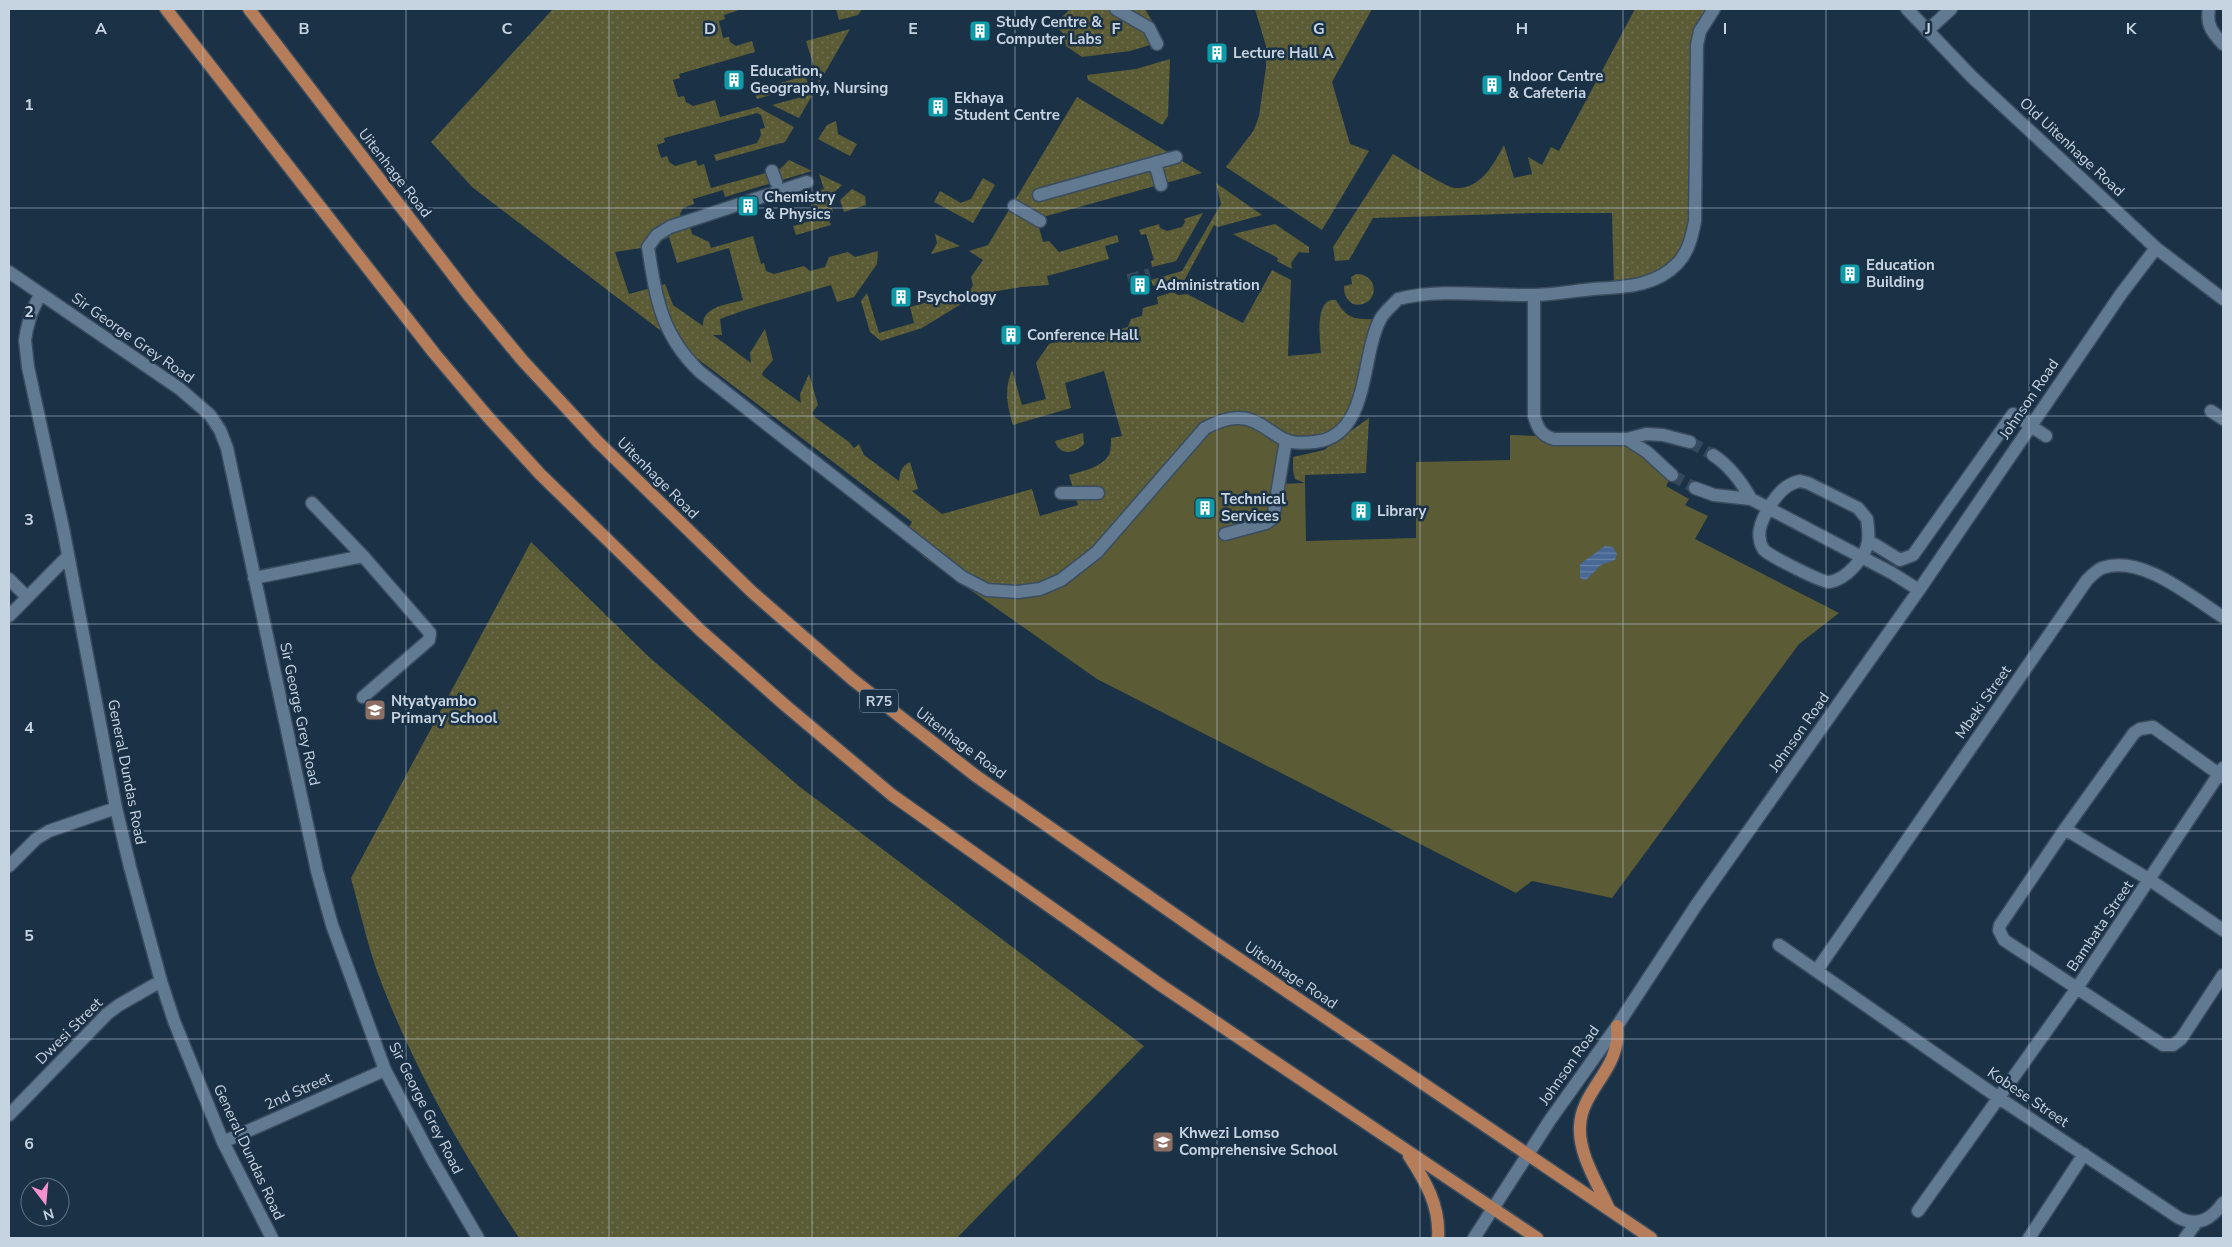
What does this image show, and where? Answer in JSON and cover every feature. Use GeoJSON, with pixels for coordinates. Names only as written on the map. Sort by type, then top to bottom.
{"type":"FeatureCollection","features":[{"type":"Feature","properties":{"kind":"main road"},"geometry":{"type":"LineString","coordinates":[[166,9],[403,314],[488,417],[540,474],[700,630],[786,706],[892,795],[1162,986],[1537,1238]]}},
{"type":"Feature","properties":{"kind":"main road","name":"Uitenhage Road"},"geometry":{"type":"LineString","coordinates":[[248,9],[470,297],[523,361],[598,442],[752,592],[852,679],[976,776],[1143,894],[1650,1238]]}},
{"type":"Feature","properties":{"kind":"main road"},"geometry":{"type":"LineString","coordinates":[[1609,1210],[1584,1152],[1580,1124],[1592,1092],[1617,1045],[1617,1026]]}},
{"type":"Feature","properties":{"kind":"main road"},"geometry":{"type":"LineString","coordinates":[[1406,1151],[1435,1202],[1439,1224],[1438,1238]]}},
{"type":"Feature","properties":{"kind":"street"},"geometry":{"type":"LineString","coordinates":[[1116,9],[1149,28],[1157,44]]}},
{"type":"Feature","properties":{"kind":"street"},"geometry":{"type":"LineString","coordinates":[[807,182],[682,223],[657,235],[648,247],[654,287],[664,323],[686,358],[700,372],[791,441],[929,551],[977,586],[987,590],[1018,592],[1040,589],[1062,580],[1097,552],[1204,428],[1221,420],[1238,417],[1256,422],[1286,440],[1303,443],[1321,441],[1339,432],[1349,423],[1361,392],[1380,318],[1398,299],[1412,295],[1428,294],[1534,295],[1642,284],[1668,271],[1687,250],[1692,239],[1696,208],[1696,45],[1700,31],[1714,9]]}},
{"type":"Feature","properties":{"kind":"street","name":"Old Uitenhage Road"},"geometry":{"type":"LineString","coordinates":[[1907,9],[1926,31],[1972,76],[2156,248],[2223,299]]}},
{"type":"Feature","properties":{"kind":"street"},"geometry":{"type":"LineString","coordinates":[[1926,31],[1951,9]]}},
{"type":"Feature","properties":{"kind":"street"},"geometry":{"type":"LineString","coordinates":[[2209,9],[2207,20],[2211,31],[2223,44]]}},
{"type":"Feature","properties":{"kind":"street"},"geometry":{"type":"LineString","coordinates":[[1040,195],[1176,157]]}},
{"type":"Feature","properties":{"kind":"street"},"geometry":{"type":"LineString","coordinates":[[1155,163],[1161,185]]}},
{"type":"Feature","properties":{"kind":"street"},"geometry":{"type":"LineString","coordinates":[[1014,206],[1040,221]]}},
{"type":"Feature","properties":{"kind":"street","name":"Johnson Road"},"geometry":{"type":"LineString","coordinates":[[1474,1238],[1550,1120],[1617,1026],[1697,904],[1919,590],[2121,294],[2156,248]]}},
{"type":"Feature","properties":{"kind":"street","name":"Sir George Grey Road"},"geometry":{"type":"LineString","coordinates":[[9,272],[180,389],[210,415],[220,430],[227,448],[317,871],[332,925],[385,1070],[441,1175],[478,1238]]}},
{"type":"Feature","properties":{"kind":"street","name":"General Dundas Road"},"geometry":{"type":"LineString","coordinates":[[40,294],[29,321],[25,340],[26,352],[91,666],[116,808],[130,868],[161,982],[204,1099],[223,1142],[272,1238]]}},
{"type":"Feature","properties":{"kind":"street"},"geometry":{"type":"LineString","coordinates":[[1534,295],[1533,396],[1537,428],[1543,435],[1554,439],[1627,439],[1646,434],[1663,435],[1690,442]]}},
{"type":"Feature","properties":{"kind":"street"},"geometry":{"type":"LineString","coordinates":[[2211,411],[2223,419]]}},
{"type":"Feature","properties":{"kind":"street"},"geometry":{"type":"LineString","coordinates":[[1874,544],[1900,560],[1913,555],[2012,414],[2046,436]]}},
{"type":"Feature","properties":{"kind":"street"},"geometry":{"type":"LineString","coordinates":[[1627,439],[1647,452],[1672,475]]}},
{"type":"Feature","properties":{"kind":"street"},"geometry":{"type":"LineString","coordinates":[[1225,534],[1266,523],[1273,518],[1286,440]]}},
{"type":"Feature","properties":{"kind":"street"},"geometry":{"type":"LineString","coordinates":[[1712,455],[1725,463],[1743,483],[1751,498]]}},
{"type":"Feature","properties":{"kind":"street"},"geometry":{"type":"LineString","coordinates":[[1800,481],[1808,482],[1858,508],[1867,519],[1868,543],[1862,557],[1851,570],[1829,582],[1820,581],[1763,549],[1758,532],[1769,508],[1779,493],[1788,485],[1800,481]]}},
{"type":"Feature","properties":{"kind":"street"},"geometry":{"type":"LineString","coordinates":[[1695,488],[1714,495],[1751,498],[1862,557],[1919,590]]}},
{"type":"Feature","properties":{"kind":"street"},"geometry":{"type":"LineString","coordinates":[[1061,493],[1098,493]]}},
{"type":"Feature","properties":{"kind":"street"},"geometry":{"type":"LineString","coordinates":[[312,503],[364,556],[430,634],[429,640],[363,697]]}},
{"type":"Feature","properties":{"kind":"street"},"geometry":{"type":"LineString","coordinates":[[9,616],[68,556]]}},
{"type":"Feature","properties":{"kind":"street"},"geometry":{"type":"LineString","coordinates":[[254,578],[364,556]]}},
{"type":"Feature","properties":{"kind":"street","name":"Mbeki Street"},"geometry":{"type":"LineString","coordinates":[[1817,970],[2087,580],[2101,569],[2112,566],[2127,566],[2149,570],[2223,617]]}},
{"type":"Feature","properties":{"kind":"street"},"geometry":{"type":"LineString","coordinates":[[9,579],[27,597]]}},
{"type":"Feature","properties":{"kind":"street"},"geometry":{"type":"LineString","coordinates":[[2222,773],[2153,727],[2140,728],[2126,742],[2065,829],[2000,925],[1999,930],[2004,940],[2157,1042],[2168,1046],[2181,1039],[2223,975]]}},
{"type":"Feature","properties":{"kind":"street","name":"Bambata Street"},"geometry":{"type":"LineString","coordinates":[[1918,1211],[2077,988],[2222,773]]}},
{"type":"Feature","properties":{"kind":"street"},"geometry":{"type":"LineString","coordinates":[[9,866],[36,839],[49,831],[116,808]]}},
{"type":"Feature","properties":{"kind":"street"},"geometry":{"type":"LineString","coordinates":[[2065,829],[2150,880],[2223,930]]}},
{"type":"Feature","properties":{"kind":"street","name":"Kobese Street"},"geometry":{"type":"LineString","coordinates":[[1779,945],[1999,1098],[2179,1218],[2196,1223]]}},
{"type":"Feature","properties":{"kind":"street","name":"Dwesi Street"},"geometry":{"type":"LineString","coordinates":[[9,1115],[107,1014],[119,1005],[161,982]]}},
{"type":"Feature","properties":{"kind":"street","name":"2nd Street"},"geometry":{"type":"LineString","coordinates":[[223,1142],[385,1070]]}},
{"type":"Feature","properties":{"kind":"street"},"geometry":{"type":"LineString","coordinates":[[2028,1238],[2084,1154]]}},
{"type":"Feature","properties":{"kind":"street"},"geometry":{"type":"LineString","coordinates":[[2185,1238],[2196,1223],[2210,1218],[2223,1203]]}},
{"type":"Feature","properties":{"kind":"green space"},"geometry":{"type":"Polygon","coordinates":[[[553,9],[742,9],[724,15],[725,19],[719,21],[723,38],[729,37],[730,42],[736,46],[752,41],[755,52],[679,74],[680,78],[673,80],[678,97],[684,96],[686,102],[693,106],[715,100],[720,117],[758,107],[794,127],[785,142],[716,161],[714,155],[757,143],[761,135],[760,129],[765,128],[761,115],[757,113],[664,138],[665,142],[657,145],[661,158],[667,156],[669,162],[675,166],[696,160],[698,166],[704,164],[711,188],[780,169],[789,160],[812,171],[725,197],[723,190],[693,199],[694,204],[683,208],[680,214],[684,229],[690,227],[692,234],[709,242],[711,248],[753,236],[761,264],[764,263],[766,271],[774,274],[804,266],[810,271],[825,267],[829,257],[848,252],[855,257],[878,251],[877,264],[854,297],[837,302],[831,285],[720,319],[722,335],[713,335],[751,363],[750,353],[765,329],[773,360],[762,373],[763,376],[801,403],[800,394],[809,374],[818,405],[812,413],[816,418],[849,442],[854,448],[859,444],[864,455],[899,481],[901,470],[910,462],[918,489],[912,491],[942,514],[1032,489],[1040,516],[1078,505],[1069,475],[1101,463],[1110,453],[1111,438],[1122,436],[1104,371],[1065,383],[1071,408],[1013,425],[1007,398],[1012,370],[1022,405],[1046,399],[1036,363],[1049,344],[1070,338],[1077,342],[1128,327],[1131,319],[1142,316],[1143,308],[1158,304],[1157,297],[1173,292],[1178,295],[1187,294],[1243,323],[1272,270],[1291,280],[1288,356],[1321,353],[1321,312],[1324,305],[1329,301],[1336,300],[1345,312],[1355,318],[1381,319],[1349,423],[1132,511],[1061,580],[987,590],[906,532],[912,522],[472,187],[431,142],[553,9]],[[669,237],[648,247],[615,252],[629,294],[665,284],[673,305],[703,326],[704,319],[711,310],[743,300],[729,248],[677,263],[669,237]]]}},
{"type":"Feature","properties":{"kind":"green space"},"geometry":{"type":"Polygon","coordinates":[[[836,9],[862,9],[858,15],[839,20],[836,9]]]}},
{"type":"Feature","properties":{"kind":"green space"},"geometry":{"type":"Polygon","coordinates":[[[1070,9],[1145,9],[1164,41],[1130,51],[1082,57],[1066,46],[1063,33],[1054,25],[1070,9]]]}},
{"type":"Feature","properties":{"kind":"green space"},"geometry":{"type":"Polygon","coordinates":[[[1255,9],[1372,9],[1332,82],[1350,144],[1369,151],[1322,230],[1226,167],[1254,130],[1259,116],[1266,67],[1266,46],[1255,9]]]}},
{"type":"Feature","properties":{"kind":"green space"},"geometry":{"type":"Polygon","coordinates":[[[1635,9],[1714,9],[1700,31],[1692,239],[1668,271],[1614,287],[1612,213],[1532,213],[1373,218],[1349,260],[1335,261],[1333,247],[1393,154],[1435,179],[1455,188],[1464,188],[1479,180],[1496,160],[1504,145],[1514,178],[1532,174],[1528,157],[1542,165],[1551,147],[1559,151],[1635,9]]]}},
{"type":"Feature","properties":{"kind":"green space"},"geometry":{"type":"Polygon","coordinates":[[[850,29],[819,83],[806,41],[850,29]]]}},
{"type":"Feature","properties":{"kind":"green space"},"geometry":{"type":"Polygon","coordinates":[[[1170,59],[1168,116],[1162,125],[1088,80],[1087,75],[1136,69],[1170,59]]]}},
{"type":"Feature","properties":{"kind":"green space"},"geometry":{"type":"Polygon","coordinates":[[[802,63],[808,84],[757,99],[754,90],[794,79],[798,73],[796,65],[802,63]]]}},
{"type":"Feature","properties":{"kind":"green space"},"geometry":{"type":"Polygon","coordinates":[[[813,94],[799,118],[772,105],[813,94]]]}},
{"type":"Feature","properties":{"kind":"green space"},"geometry":{"type":"Polygon","coordinates":[[[1077,97],[1202,173],[1043,217],[1038,224],[1043,242],[1049,241],[1059,252],[1117,235],[1119,242],[1105,246],[1109,259],[1047,276],[1049,285],[1021,287],[981,294],[922,328],[881,341],[870,332],[861,301],[867,293],[879,333],[914,323],[910,307],[934,300],[935,304],[968,294],[973,285],[971,277],[983,260],[969,251],[988,245],[1077,97]]]}},
{"type":"Feature","properties":{"kind":"green space"},"geometry":{"type":"Polygon","coordinates":[[[836,121],[838,134],[857,144],[850,156],[818,139],[827,125],[836,121]]]}},
{"type":"Feature","properties":{"kind":"green space"},"geometry":{"type":"Polygon","coordinates":[[[819,174],[842,185],[828,198],[833,211],[829,220],[831,225],[796,235],[793,226],[817,219],[813,205],[818,196],[816,191],[824,189],[819,174]]]}},
{"type":"Feature","properties":{"kind":"green space"},"geometry":{"type":"Polygon","coordinates":[[[983,178],[995,185],[973,223],[934,202],[940,191],[961,203],[971,199],[983,178]]]}},
{"type":"Feature","properties":{"kind":"green space"},"geometry":{"type":"Polygon","coordinates":[[[1216,183],[1262,215],[1218,227],[1214,225],[1184,281],[1176,282],[1172,280],[1153,286],[1151,280],[1182,271],[1221,204],[1216,183]]]}},
{"type":"Feature","properties":{"kind":"green space"},"geometry":{"type":"Polygon","coordinates":[[[852,189],[865,196],[866,205],[844,212],[840,200],[852,189]]]}},
{"type":"Feature","properties":{"kind":"green space"},"geometry":{"type":"Polygon","coordinates":[[[1203,213],[1176,261],[1152,267],[1151,261],[1154,260],[1146,234],[1141,235],[1139,230],[1159,224],[1160,228],[1167,231],[1182,227],[1185,222],[1184,219],[1203,213]]]}},
{"type":"Feature","properties":{"kind":"green space"},"geometry":{"type":"Polygon","coordinates":[[[1275,224],[1309,247],[1309,253],[1299,252],[1291,263],[1292,269],[1277,261],[1278,258],[1233,234],[1275,224]]]}},
{"type":"Feature","properties":{"kind":"green space"},"geometry":{"type":"Polygon","coordinates":[[[935,234],[960,246],[931,254],[937,243],[935,234]]]}},
{"type":"Feature","properties":{"kind":"green space"},"geometry":{"type":"Polygon","coordinates":[[[1356,274],[1364,276],[1373,285],[1374,291],[1368,302],[1353,304],[1344,292],[1344,286],[1352,284],[1351,277],[1356,274]]]}},
{"type":"Feature","properties":{"kind":"green space"},"geometry":{"type":"Polygon","coordinates":[[[1238,417],[1286,440],[1280,484],[1305,483],[1306,541],[1416,538],[1416,462],[1510,460],[1510,435],[1627,439],[1672,475],[1666,486],[1689,499],[1685,505],[1708,516],[1695,539],[1839,613],[1799,644],[1612,898],[1532,881],[1516,893],[1097,679],[922,556],[929,551],[962,577],[1018,592],[1080,566],[1205,428],[1238,417]]]}},
{"type":"Feature","properties":{"kind":"green space"},"geometry":{"type":"Polygon","coordinates":[[[1369,418],[1366,473],[1305,475],[1305,483],[1295,479],[1293,457],[1324,450],[1369,418]]]}},
{"type":"Feature","properties":{"kind":"green space"},"geometry":{"type":"Polygon","coordinates":[[[1083,433],[1084,444],[1076,450],[1064,451],[1057,446],[1055,441],[1083,433]]]}},
{"type":"Feature","properties":{"kind":"green space"},"geometry":{"type":"Polygon","coordinates":[[[531,542],[649,657],[800,787],[1144,1046],[957,1238],[519,1238],[480,1178],[427,1085],[397,1020],[373,961],[351,878],[531,542]]]}},
{"type":"Feature","properties":{"kind":"water"},"geometry":{"type":"Polygon","coordinates":[[[1605,546],[1613,547],[1617,554],[1615,560],[1601,565],[1586,580],[1580,578],[1580,564],[1605,546]]]}},
{"type":"Feature","properties":{"kind":"tunnel"},"geometry":{"type":"LineString","coordinates":[[1128,280],[1150,274]]}},
{"type":"Feature","properties":{"kind":"tunnel"},"geometry":{"type":"LineString","coordinates":[[1690,442],[1713,455]]}},
{"type":"Feature","properties":{"kind":"tunnel"},"geometry":{"type":"LineString","coordinates":[[1672,475],[1695,488]]}},
{"type":"Feature","properties":{"kind":"place","name":"Study Centre & Computer Labs"},"geometry":{"type":"Point","coordinates":[980,31]}},
{"type":"Feature","properties":{"kind":"place","name":"Lecture Hall A"},"geometry":{"type":"Point","coordinates":[1217,53]}},
{"type":"Feature","properties":{"kind":"place","name":"Education, Geography, Nursing"},"geometry":{"type":"Point","coordinates":[734,80]}},
{"type":"Feature","properties":{"kind":"place","name":"Indoor Centre & Cafeteria"},"geometry":{"type":"Point","coordinates":[1492,85]}},
{"type":"Feature","properties":{"kind":"place","name":"Ekhaya Student Centre"},"geometry":{"type":"Point","coordinates":[938,107]}},
{"type":"Feature","properties":{"kind":"place","name":"Chemistry & Physics"},"geometry":{"type":"Point","coordinates":[748,206]}},
{"type":"Feature","properties":{"kind":"place","name":"Education Building"},"geometry":{"type":"Point","coordinates":[1850,274]}},
{"type":"Feature","properties":{"kind":"place","name":"Administration"},"geometry":{"type":"Point","coordinates":[1140,285]}},
{"type":"Feature","properties":{"kind":"place","name":"Psychology"},"geometry":{"type":"Point","coordinates":[901,297]}},
{"type":"Feature","properties":{"kind":"place","name":"Conference Hall"},"geometry":{"type":"Point","coordinates":[1011,335]}},
{"type":"Feature","properties":{"kind":"place","name":"Technical Services"},"geometry":{"type":"Point","coordinates":[1205,508]}},
{"type":"Feature","properties":{"kind":"place","name":"Library"},"geometry":{"type":"Point","coordinates":[1361,511]}},
{"type":"Feature","properties":{"kind":"place","name":"Ntyatyambo Primary School"},"geometry":{"type":"Point","coordinates":[375,710]}},
{"type":"Feature","properties":{"kind":"place","name":"Khwezi Lomso Comprehensive School"},"geometry":{"type":"Point","coordinates":[1163,1142]}}]}
